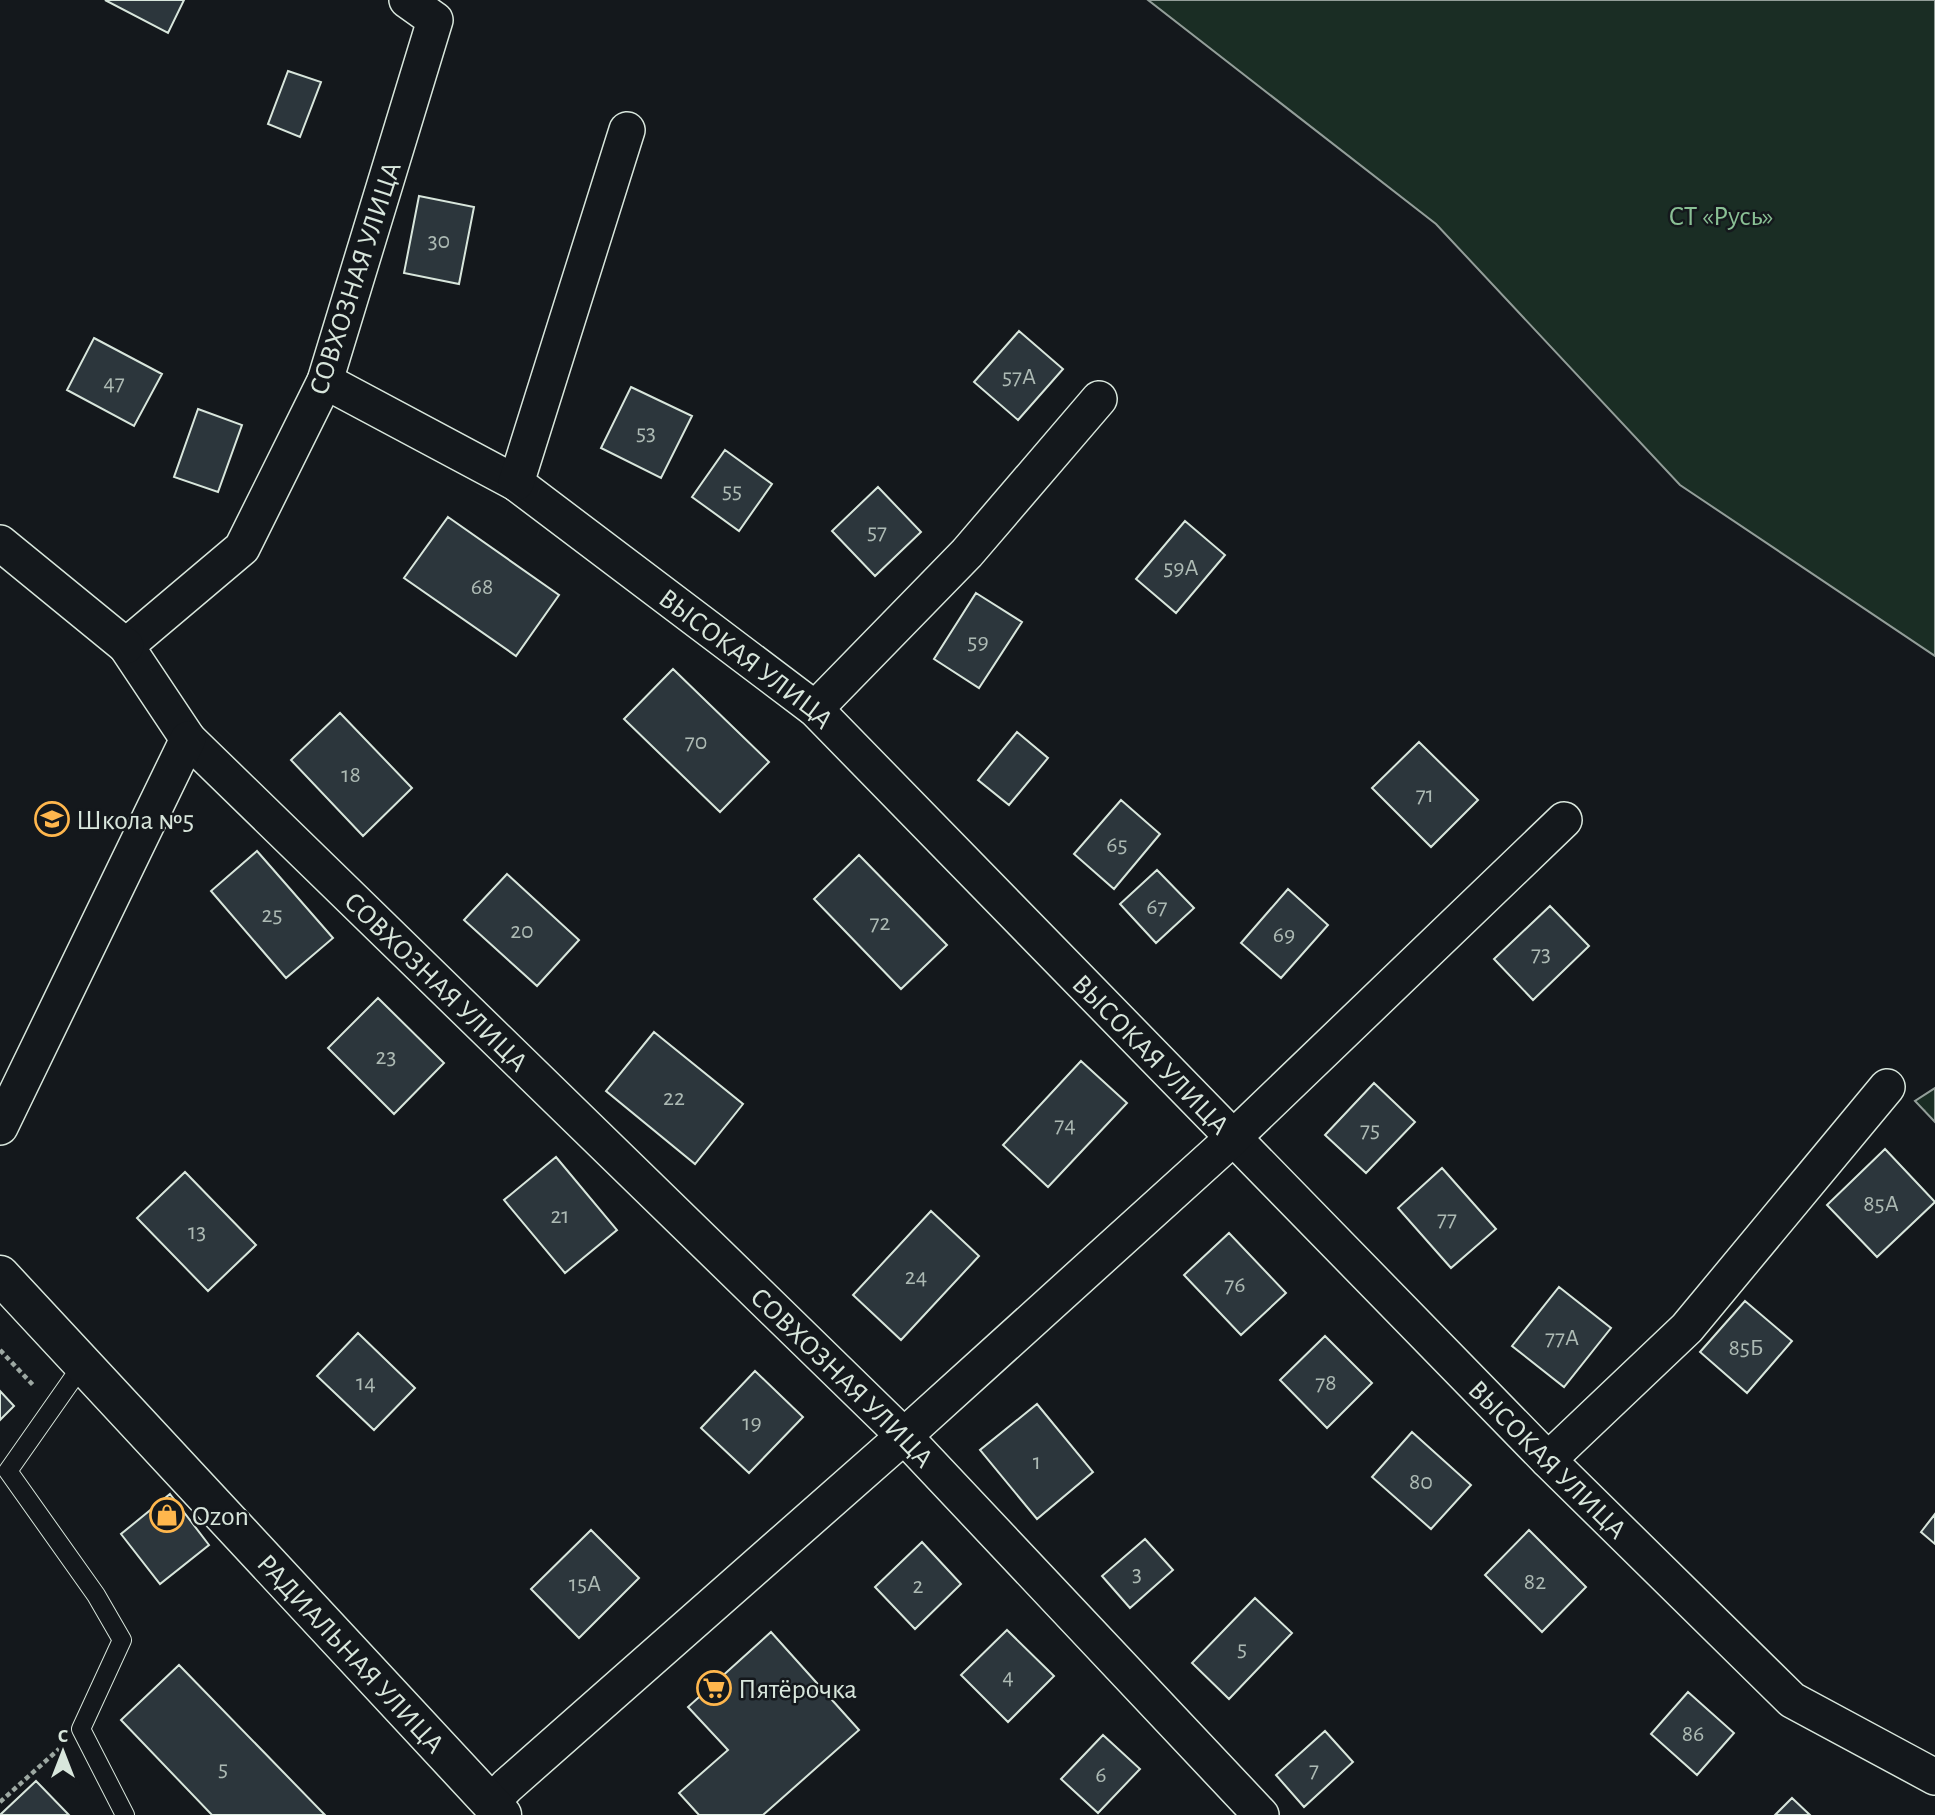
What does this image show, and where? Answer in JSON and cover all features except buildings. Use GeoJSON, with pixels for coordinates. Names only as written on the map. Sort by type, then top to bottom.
{"type":"FeatureCollection","features":[{"type":"Feature","properties":{"kind":"street","name":"СОВХОЗНАЯ УЛИЦА"},"geometry":{"type":"LineString","coordinates":[[407,0],[435,20],[325,381],[242,548],[126,646],[188,739],[904,1436],[1261,1815]]}},
{"type":"Feature","properties":{"kind":"street"},"geometry":{"type":"LineString","coordinates":[[516,483],[627,130]]}},
{"type":"Feature","properties":{"kind":"street","name":"ВЫСОКАЯ УЛИЦА"},"geometry":{"type":"LineString","coordinates":[[325,381],[516,483],[815,709],[1548,1460],[1792,1700],[1935,1777]]}},
{"type":"Feature","properties":{"kind":"street"},"geometry":{"type":"LineString","coordinates":[[815,709],[967,553],[1099,399]]}},
{"type":"Feature","properties":{"kind":"street"},"geometry":{"type":"LineString","coordinates":[[0,544],[126,646]]}},
{"type":"Feature","properties":{"kind":"street"},"geometry":{"type":"LineString","coordinates":[[0,1127],[188,739]]}},
{"type":"Feature","properties":{"kind":"street"},"geometry":{"type":"LineString","coordinates":[[497,1809],[507,1786],[904,1436],[1233,1138],[1564,820]]}},
{"type":"Feature","properties":{"kind":"street"},"geometry":{"type":"LineString","coordinates":[[1548,1460],[1687,1328],[1886,1087]]}},
{"type":"Feature","properties":{"kind":"street","name":"РАДИАЛЬНАЯ УЛИЦА"},"geometry":{"type":"LineString","coordinates":[[0,1275],[497,1809]]}},
{"type":"Feature","properties":{"kind":"lane"},"geometry":{"type":"LineString","coordinates":[[83,1364],[4,1470],[96,1595],[122,1640],[81,1729],[125,1815]]}},
{"type":"Feature","properties":{"kind":"path"},"geometry":{"type":"LineString","coordinates":[[0,1350],[53,1406]]}},
{"type":"Feature","properties":{"kind":"path"},"geometry":{"type":"LineString","coordinates":[[0,1802],[81,1729]]}},
{"type":"Feature","properties":{"kind":"green space","name":"СТ «Русь»"},"geometry":{"type":"Polygon","coordinates":[[[1148,0],[1935,0],[1935,656],[1680,485],[1436,224],[1148,0]]]}},
{"type":"Feature","properties":{"kind":"green space"},"geometry":{"type":"Polygon","coordinates":[[[1935,1088],[1935,1122],[1915,1101],[1935,1088]]]}},
{"type":"Feature","properties":{"kind":"place","name":"Школа №5"},"geometry":{"type":"Point","coordinates":[52,819]}},
{"type":"Feature","properties":{"kind":"place","name":"Ozon"},"geometry":{"type":"Point","coordinates":[167,1515]}},
{"type":"Feature","properties":{"kind":"place","name":"Пятёрочка"},"geometry":{"type":"Point","coordinates":[714,1688]}}]}
